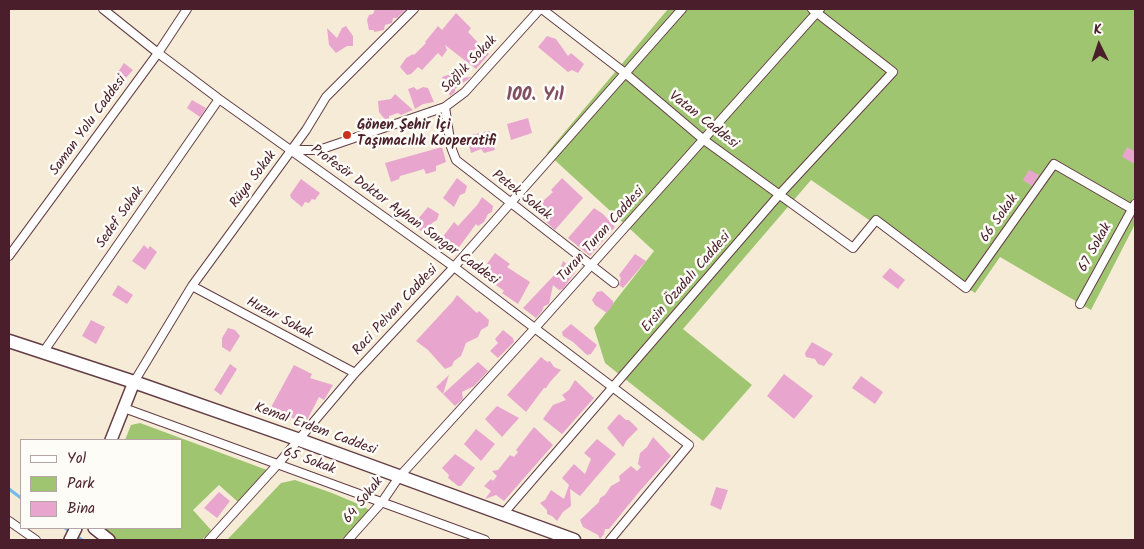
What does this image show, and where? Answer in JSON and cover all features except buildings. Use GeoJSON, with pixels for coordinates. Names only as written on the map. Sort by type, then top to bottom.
{"type":"FeatureCollection","features":[{"type":"Feature","properties":{"kind":"main road","name":"Kemal Erdem Caddesi"},"geometry":{"type":"LineString","coordinates":[[9,335],[44,351]]}},
{"type":"Feature","properties":{"kind":"main road","name":"Kemal Erdem Caddesi"},"geometry":{"type":"LineString","coordinates":[[9,341],[44,351],[298,439],[574,540]]}},
{"type":"Feature","properties":{"kind":"street","name":"Profesör Doktor Ayhan Songar Caddesi"},"geometry":{"type":"LineString","coordinates":[[103,9],[219,99],[454,267],[689,445],[610,540]]}},
{"type":"Feature","properties":{"kind":"street","name":"Saman Yolu Caddesi"},"geometry":{"type":"LineString","coordinates":[[9,256],[158,53],[187,9]]}},
{"type":"Feature","properties":{"kind":"street","name":"Rüya Sokak"},"geometry":{"type":"LineString","coordinates":[[134,382],[192,286],[292,150],[326,97],[414,9]]}},
{"type":"Feature","properties":{"kind":"street","name":"Sağlık Sokak"},"geometry":{"type":"LineString","coordinates":[[292,150],[319,150],[445,107],[466,92],[541,9]]}},
{"type":"Feature","properties":{"kind":"street","name":"Vatan Caddesi"},"geometry":{"type":"LineString","coordinates":[[541,9],[625,73],[704,140],[852,248],[876,220]]}},
{"type":"Feature","properties":{"kind":"street","name":"Raci Pelvan Caddesi"},"geometry":{"type":"LineString","coordinates":[[209,540],[682,9]]}},
{"type":"Feature","properties":{"kind":"street","name":"Ersin Özadalı Caddesi"},"geometry":{"type":"LineString","coordinates":[[503,514],[780,195],[893,72],[816,10]]}},
{"type":"Feature","properties":{"kind":"street","name":"Turan Turan Caddesi"},"geometry":{"type":"LineString","coordinates":[[399,477],[704,140],[816,10]]}},
{"type":"Feature","properties":{"kind":"street","name":"Sedef Sokak"},"geometry":{"type":"LineString","coordinates":[[44,351],[219,99]]}},
{"type":"Feature","properties":{"kind":"street","name":"Petek Sokak"},"geometry":{"type":"LineString","coordinates":[[445,107],[450,147],[456,160],[614,283]]}},
{"type":"Feature","properties":{"kind":"street","name":"66 Sokak"},"geometry":{"type":"LineString","coordinates":[[876,220],[966,288],[1054,164],[1134,207]]}},
{"type":"Feature","properties":{"kind":"street","name":"67 Sokak"},"geometry":{"type":"LineString","coordinates":[[1080,304],[1134,207]]}},
{"type":"Feature","properties":{"kind":"street","name":"Huzur Sokak"},"geometry":{"type":"LineString","coordinates":[[192,286],[355,374]]}},
{"type":"Feature","properties":{"kind":"street"},"geometry":{"type":"LineString","coordinates":[[111,439],[134,382]]}},
{"type":"Feature","properties":{"kind":"street","name":"65 Sokak"},"geometry":{"type":"LineString","coordinates":[[124,408],[486,540]]}},
{"type":"Feature","properties":{"kind":"street","name":"64 Sokak"},"geometry":{"type":"LineString","coordinates":[[348,540],[382,502],[399,477]]}},
{"type":"Feature","properties":{"kind":"street"},"geometry":{"type":"LineString","coordinates":[[9,521],[20,529]]}},
{"type":"Feature","properties":{"kind":"street"},"geometry":{"type":"LineString","coordinates":[[20,529],[36,540]]}},
{"type":"Feature","properties":{"kind":"street"},"geometry":{"type":"LineString","coordinates":[[95,529],[109,540]]}},
{"type":"Feature","properties":{"kind":"green space"},"geometry":{"type":"Polygon","coordinates":[[[668,9],[1135,9],[1135,224],[1091,310],[1000,257],[975,293],[811,180],[683,329],[752,385],[703,441],[605,363],[594,328],[654,251],[547,153],[668,9]]]}},
{"type":"Feature","properties":{"kind":"green space"},"geometry":{"type":"Polygon","coordinates":[[[140,423],[267,470],[238,502],[219,485],[193,510],[211,530],[202,540],[116,540],[103,529],[182,529],[182,439],[125,439],[131,425],[140,423]]]}},
{"type":"Feature","properties":{"kind":"green space"},"geometry":{"type":"Polygon","coordinates":[[[295,480],[332,493],[369,510],[342,540],[227,540],[281,483],[295,480]]]}},
{"type":"Feature","properties":{"kind":"waterway"},"geometry":{"type":"LineString","coordinates":[[9,489],[20,497]]}},
{"type":"Feature","properties":{"kind":"waterway"},"geometry":{"type":"LineString","coordinates":[[66,529],[82,540]]}},
{"type":"Feature","properties":{"kind":"place","name":"Gönen Şehir İçi Taşımacılık Kooperatifi"},"geometry":{"type":"Point","coordinates":[347,135]}},
{"type":"Feature","properties":{"kind":"district","name":"100. Yıl"},"geometry":{"type":"Point","coordinates":[535,97]}}]}
